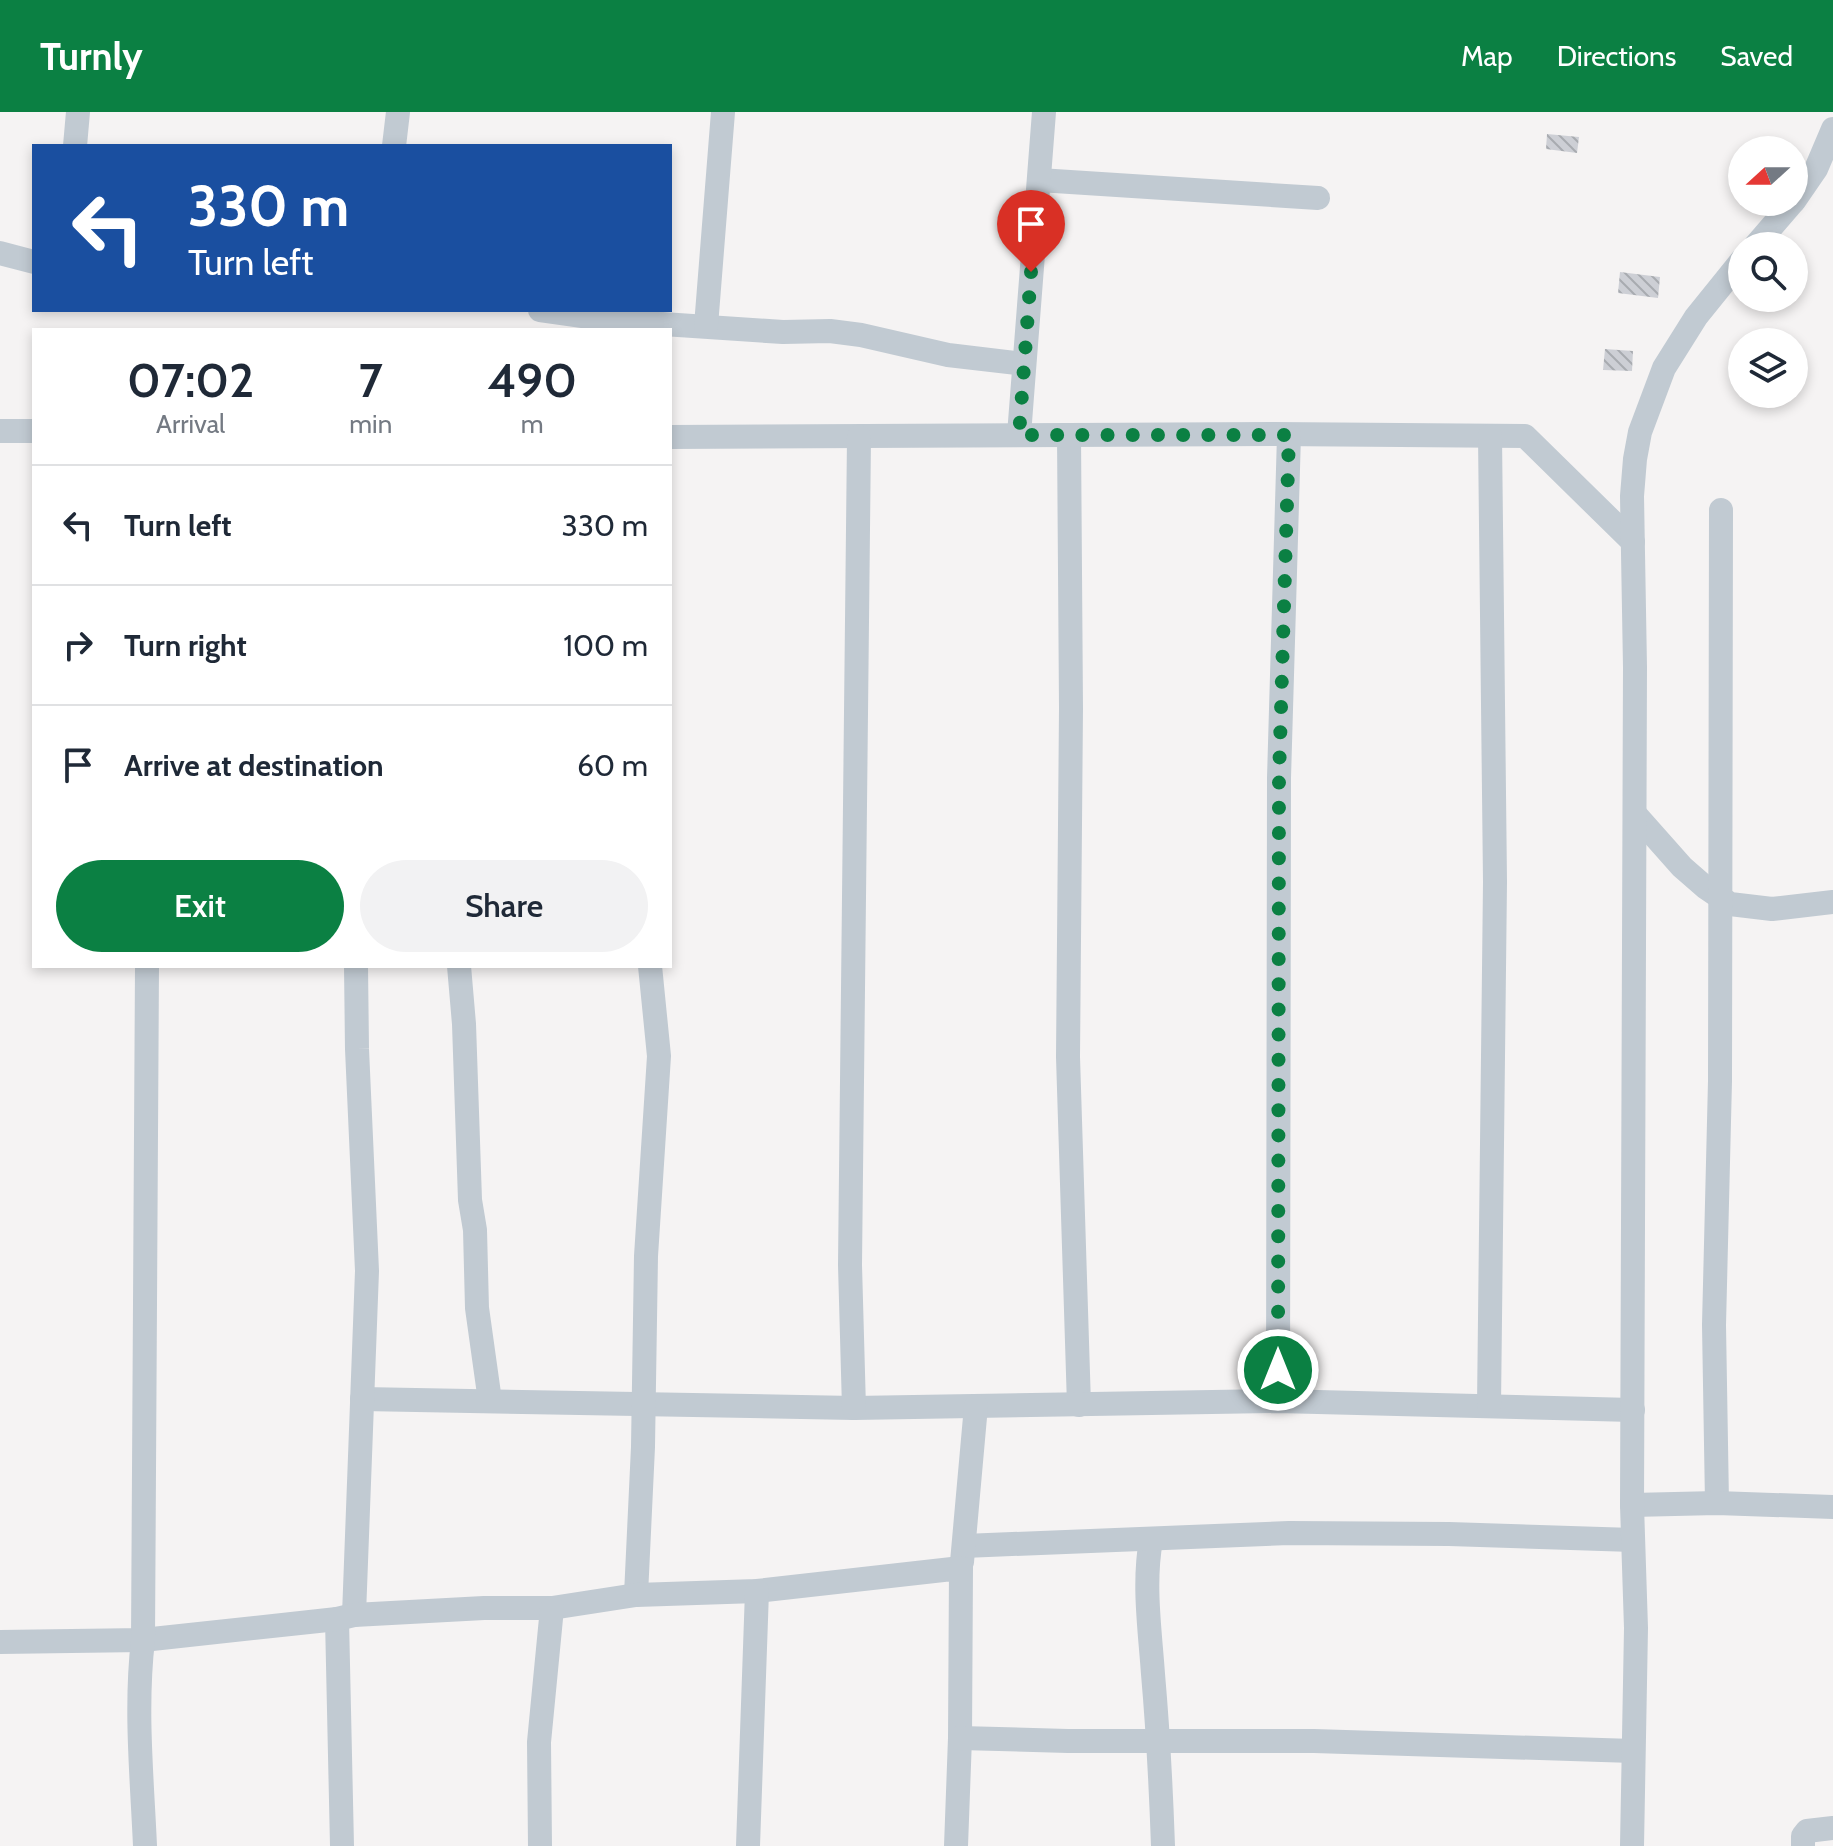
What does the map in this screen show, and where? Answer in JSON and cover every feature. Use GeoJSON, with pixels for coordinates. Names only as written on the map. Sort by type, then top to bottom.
{"type":"FeatureCollection","features":[{"type":"Feature","properties":{"kind":"street"},"geometry":{"type":"LineString","coordinates":[[75,144],[78,112]]}},
{"type":"Feature","properties":{"kind":"street"},"geometry":{"type":"LineString","coordinates":[[394,144],[398,112]]}},
{"type":"Feature","properties":{"kind":"street"},"geometry":{"type":"LineString","coordinates":[[706,326],[723,112]]}},
{"type":"Feature","properties":{"kind":"street"},"geometry":{"type":"LineString","coordinates":[[1019,435],[1044,112]]}},
{"type":"Feature","properties":{"kind":"street"},"geometry":{"type":"LineString","coordinates":[[1808,181],[1833,129]]}},
{"type":"Feature","properties":{"kind":"street"},"geometry":{"type":"LineString","coordinates":[[1039,180],[1318,198]]}},
{"type":"Feature","properties":{"kind":"street"},"geometry":{"type":"LineString","coordinates":[[1767,232],[1781,216]]}},
{"type":"Feature","properties":{"kind":"street"},"geometry":{"type":"LineString","coordinates":[[0,253],[32,261]]}},
{"type":"Feature","properties":{"kind":"street"},"geometry":{"type":"LineString","coordinates":[[1632,1846],[1636,1628],[1632,1505],[1635,814],[1632,496],[1640,432],[1664,368],[1689,327],[1728,276]]}},
{"type":"Feature","properties":{"kind":"street"},"geometry":{"type":"LineString","coordinates":[[554,312],[618,321],[783,332],[830,331],[948,355],[1024,364]]}},
{"type":"Feature","properties":{"kind":"street"},"geometry":{"type":"LineString","coordinates":[[0,431],[32,431]]}},
{"type":"Feature","properties":{"kind":"street"},"geometry":{"type":"LineString","coordinates":[[1069,435],[1071,708],[1068,1057],[1079,1405]]}},
{"type":"Feature","properties":{"kind":"street"},"geometry":{"type":"LineString","coordinates":[[1278,1401],[1279,778],[1289,435]]}},
{"type":"Feature","properties":{"kind":"street"},"geometry":{"type":"LineString","coordinates":[[1489,1406],[1495,913],[1490,436]]}},
{"type":"Feature","properties":{"kind":"street"},"geometry":{"type":"LineString","coordinates":[[672,437],[1525,436],[1633,542]]}},
{"type":"Feature","properties":{"kind":"street"},"geometry":{"type":"LineString","coordinates":[[854,1408],[850,1265],[859,437]]}},
{"type":"Feature","properties":{"kind":"street"},"geometry":{"type":"LineString","coordinates":[[1717,1503],[1714,1325],[1720,1081],[1721,510]]}},
{"type":"Feature","properties":{"kind":"street"},"geometry":{"type":"LineString","coordinates":[[1635,814],[1682,867],[1730,904],[1772,909],[1833,902]]}},
{"type":"Feature","properties":{"kind":"street"},"geometry":{"type":"LineString","coordinates":[[145,1846],[140,1667],[143,1640],[147,968]]}},
{"type":"Feature","properties":{"kind":"street"},"geometry":{"type":"LineString","coordinates":[[342,1846],[345,1617],[362,1399],[367,1271],[356,968]]}},
{"type":"Feature","properties":{"kind":"street"},"geometry":{"type":"LineString","coordinates":[[459,968],[477,1308],[490,1401]]}},
{"type":"Feature","properties":{"kind":"street"},"geometry":{"type":"LineString","coordinates":[[636,1595],[646,1256],[659,1056],[650,968]]}},
{"type":"Feature","properties":{"kind":"street"},"geometry":{"type":"LineString","coordinates":[[362,1399],[854,1408],[1278,1401],[1633,1410]]}},
{"type":"Feature","properties":{"kind":"street"},"geometry":{"type":"LineString","coordinates":[[956,1846],[963,1557],[976,1406]]}},
{"type":"Feature","properties":{"kind":"street"},"geometry":{"type":"LineString","coordinates":[[1632,1505],[1717,1503],[1833,1507]]}},
{"type":"Feature","properties":{"kind":"street"},"geometry":{"type":"LineString","coordinates":[[0,1642],[143,1640],[345,1617],[484,1608],[552,1608],[636,1595],[757,1591],[963,1557],[1151,1540],[1289,1533],[1633,1540]]}},
{"type":"Feature","properties":{"kind":"street"},"geometry":{"type":"LineString","coordinates":[[1151,1540],[1147,1586],[1163,1846]]}},
{"type":"Feature","properties":{"kind":"street"},"geometry":{"type":"LineString","coordinates":[[748,1846],[757,1591]]}},
{"type":"Feature","properties":{"kind":"street"},"geometry":{"type":"LineString","coordinates":[[540,1846],[539,1742],[552,1608]]}},
{"type":"Feature","properties":{"kind":"street"},"geometry":{"type":"LineString","coordinates":[[960,1738],[1314,1741],[1633,1751]]}},
{"type":"Feature","properties":{"kind":"street"},"geometry":{"type":"LineString","coordinates":[[1803,1846],[1803,1836],[1807,1831],[1833,1828]]}},
{"type":"Feature","properties":{"kind":"building"},"geometry":{"type":"Polygon","coordinates":[[[1547,134],[1579,137],[1577,153],[1546,149],[1547,134]]]}},
{"type":"Feature","properties":{"kind":"building"},"geometry":{"type":"Polygon","coordinates":[[[1620,272],[1660,277],[1658,298],[1618,293],[1620,272]]]}},
{"type":"Feature","properties":{"kind":"building"},"geometry":{"type":"Polygon","coordinates":[[[1605,349],[1633,351],[1632,371],[1603,370],[1605,349]]]}},
{"type":"Feature","properties":{"kind":"route"},"geometry":{"type":"LineString","coordinates":[[1031,272],[1019,435],[1289,435],[1279,778],[1278,1370]]}}]}
